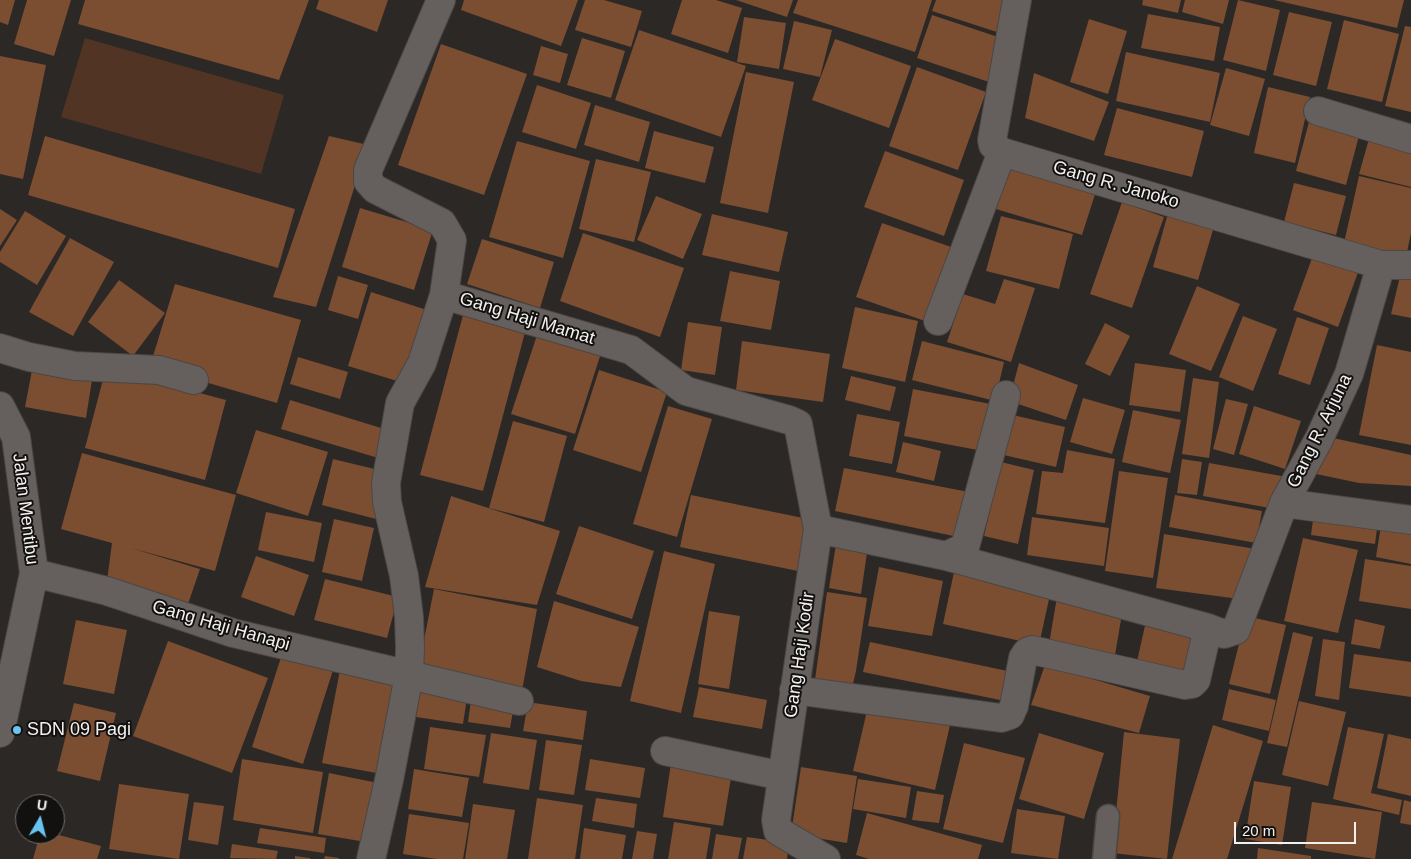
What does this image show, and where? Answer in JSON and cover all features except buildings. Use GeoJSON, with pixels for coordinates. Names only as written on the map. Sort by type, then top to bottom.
{"type":"FeatureCollection","features":[{"type":"Feature","properties":{"kind":"street","name":"Gang Haji Mamat"},"geometry":{"type":"LineString","coordinates":[[441,0],[368,170],[368,181],[375,189],[442,223],[452,240],[444,295],[631,350],[686,391],[798,424]]}},
{"type":"Feature","properties":{"kind":"street"},"geometry":{"type":"LineString","coordinates":[[938,321],[1002,152],[993,145],[992,140],[1017,0]]}},
{"type":"Feature","properties":{"kind":"street"},"geometry":{"type":"LineString","coordinates":[[1318,111],[1411,139]]}},
{"type":"Feature","properties":{"kind":"street","name":"Gang R. Janoko"},"geometry":{"type":"LineString","coordinates":[[1002,152],[1381,265],[1411,265]]}},
{"type":"Feature","properties":{"kind":"street","name":"Gang R. Arjuna"},"geometry":{"type":"LineString","coordinates":[[1381,265],[1349,374],[1319,439],[1284,503],[1411,520]]}},
{"type":"Feature","properties":{"kind":"street"},"geometry":{"type":"LineString","coordinates":[[371,859],[389,780],[409,675],[409,617],[404,576],[387,502],[386,483],[400,403],[422,363],[444,295]]}},
{"type":"Feature","properties":{"kind":"street"},"geometry":{"type":"LineString","coordinates":[[0,348],[29,357],[74,366],[159,370],[194,380]]}},
{"type":"Feature","properties":{"kind":"street"},"geometry":{"type":"LineString","coordinates":[[946,556],[965,548],[1006,395]]}},
{"type":"Feature","properties":{"kind":"street","name":"Jalan Mentibu"},"geometry":{"type":"LineString","coordinates":[[0,406],[16,437],[34,574],[0,733]]}},
{"type":"Feature","properties":{"kind":"street","name":"Gang Haji Kodir"},"geometry":{"type":"LineString","coordinates":[[798,424],[818,529],[776,820],[778,831],[826,859]]}},
{"type":"Feature","properties":{"kind":"street"},"geometry":{"type":"LineString","coordinates":[[818,529],[946,556],[1224,634],[1236,630],[1284,503]]}},
{"type":"Feature","properties":{"kind":"street","name":"Gang Haji Hanapi"},"geometry":{"type":"LineString","coordinates":[[34,574],[107,591],[233,633],[519,701]]}},
{"type":"Feature","properties":{"kind":"street"},"geometry":{"type":"LineString","coordinates":[[794,690],[1001,718],[1010,715],[1014,706],[1023,658],[1026,652],[1032,650],[1185,685],[1192,684],[1196,680],[1208,628]]}},
{"type":"Feature","properties":{"kind":"street"},"geometry":{"type":"LineString","coordinates":[[665,751],[782,776]]}},
{"type":"Feature","properties":{"kind":"lane"},"geometry":{"type":"LineString","coordinates":[[1104,859],[1108,816]]}},
{"type":"Feature","properties":{"kind":"shaded area"},"geometry":{"type":"Polygon","coordinates":[[[85,38],[284,95],[261,174],[61,117],[85,38]]]}},
{"type":"Feature","properties":{"kind":"place","name":"SDN 09 Pagi"},"geometry":{"type":"Point","coordinates":[17,730]}}]}
